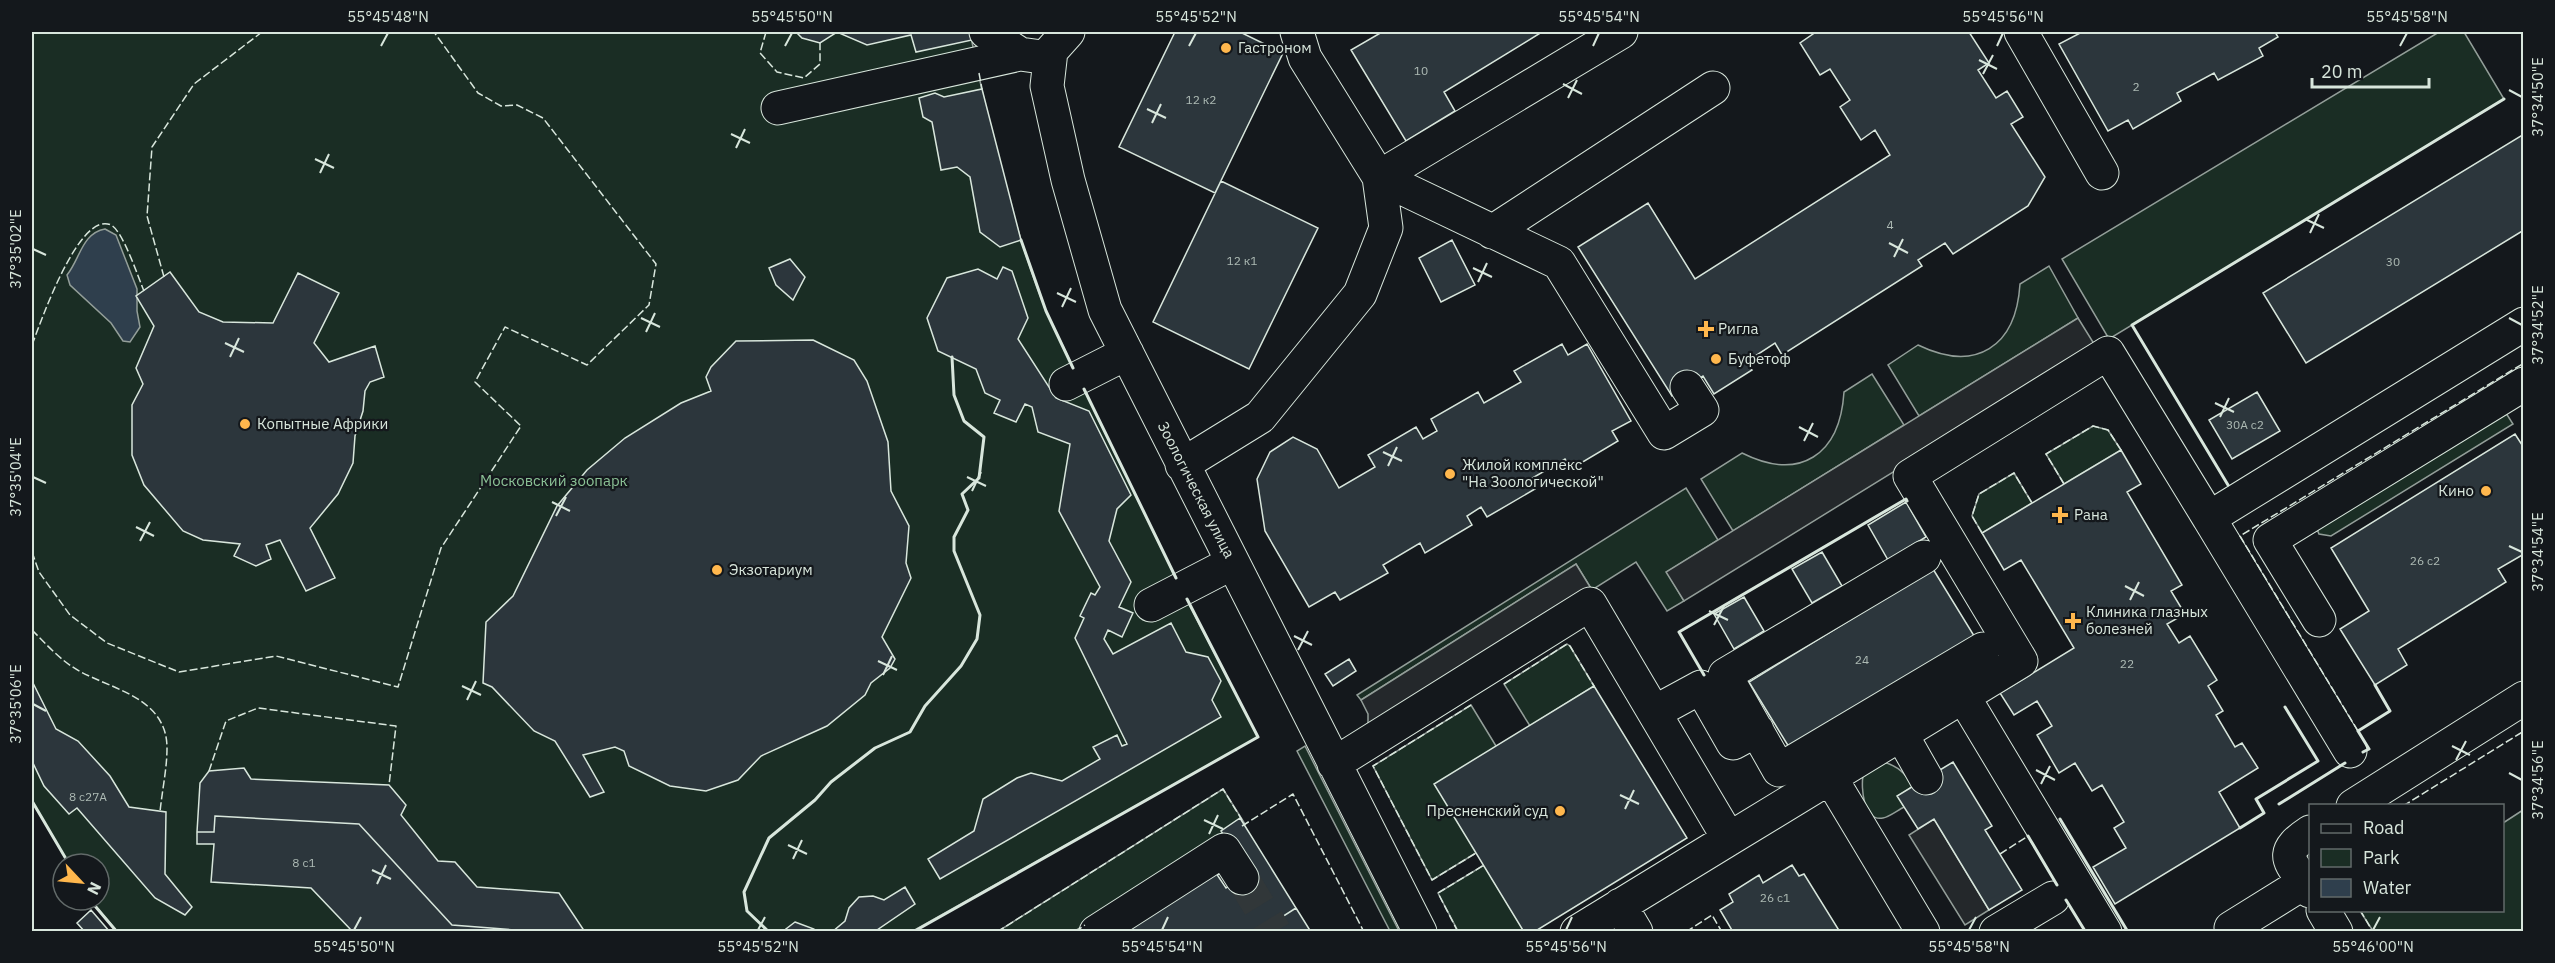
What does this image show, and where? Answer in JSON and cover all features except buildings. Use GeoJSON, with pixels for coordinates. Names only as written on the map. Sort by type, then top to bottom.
{"type":"FeatureCollection","features":[{"type":"Feature","properties":{"kind":"street"},"geometry":{"type":"LineString","coordinates":[[986,32],[1034,56]]}},
{"type":"Feature","properties":{"kind":"street"},"geometry":{"type":"LineString","coordinates":[[778,108],[1034,56],[1068,32]]}},
{"type":"Feature","properties":{"kind":"street"},"geometry":{"type":"LineString","coordinates":[[1182,465],[1260,417],[1360,294],[1386,228],[1379,177],[1305,58],[1297,32]]}},
{"type":"Feature","properties":{"kind":"street"},"geometry":{"type":"LineString","coordinates":[[1379,177],[1621,32]]}},
{"type":"Feature","properties":{"kind":"street"},"geometry":{"type":"LineString","coordinates":[[2021,32],[2102,173]]}},
{"type":"Feature","properties":{"kind":"street","name":"Зоологическая улица"},"geometry":{"type":"LineString","coordinates":[[1034,56],[1047,86],[1068,180],[1105,310],[1420,932]]}},
{"type":"Feature","properties":{"kind":"street"},"geometry":{"type":"LineString","coordinates":[[1492,232],[1713,88]]}},
{"type":"Feature","properties":{"kind":"street"},"geometry":{"type":"LineString","coordinates":[[1379,177],[1559,263],[1664,433],[1702,410],[1687,387]]}},
{"type":"Feature","properties":{"kind":"street"},"geometry":{"type":"LineString","coordinates":[[2209,518],[2523,324]]}},
{"type":"Feature","properties":{"kind":"street"},"geometry":{"type":"LineString","coordinates":[[1066,384],[1127,353]]}},
{"type":"Feature","properties":{"kind":"street"},"geometry":{"type":"LineString","coordinates":[[1577,932],[1628,918],[1729,839],[2021,661],[1910,476],[2108,353],[2350,751]]}},
{"type":"Feature","properties":{"kind":"street"},"geometry":{"type":"LineString","coordinates":[[2319,620],[2270,540],[2523,384]]}},
{"type":"Feature","properties":{"kind":"street"},"geometry":{"type":"LineString","coordinates":[[1924,557],[1725,675],[1779,770],[1983,650]]}},
{"type":"Feature","properties":{"kind":"street"},"geometry":{"type":"LineString","coordinates":[[1151,605],[1232,563]]}},
{"type":"Feature","properties":{"kind":"street"},"geometry":{"type":"LineString","coordinates":[[1334,764],[1590,604],[1729,839]]}},
{"type":"Feature","properties":{"kind":"street"},"geometry":{"type":"LineString","coordinates":[[1655,712],[1701,687],[1733,743],[1757,730]]}},
{"type":"Feature","properties":{"kind":"street"},"geometry":{"type":"LineString","coordinates":[[1964,696],[2105,932]]}},
{"type":"Feature","properties":{"kind":"street"},"geometry":{"type":"LineString","coordinates":[[2356,804],[2523,698]]}},
{"type":"Feature","properties":{"kind":"street"},"geometry":{"type":"LineString","coordinates":[[1900,734],[1926,778]]}},
{"type":"Feature","properties":{"kind":"street"},"geometry":{"type":"LineString","coordinates":[[1830,777],[1923,932]]}},
{"type":"Feature","properties":{"kind":"street"},"geometry":{"type":"LineString","coordinates":[[2233,932],[2231,928],[2308,887],[2289,851],[2291,846],[2309,833]]}},
{"type":"Feature","properties":{"kind":"street"},"geometry":{"type":"LineString","coordinates":[[1096,932],[1224,850],[1242,878]]}},
{"type":"Feature","properties":{"kind":"street"},"geometry":{"type":"LineString","coordinates":[[1996,932],[2053,898]]}},
{"type":"Feature","properties":{"kind":"street"},"geometry":{"type":"LineString","coordinates":[[2324,912],[2336,932]]}},
{"type":"Feature","properties":{"kind":"green space","name":"Московский зоопарк"},"geometry":{"type":"Polygon","coordinates":[[[32,32],[970,32],[1011,208],[1046,311],[1181,589],[1258,737],[913,931],[117,931],[100,912],[111,912],[111,852],[62,852],[32,801],[32,32]]]}},
{"type":"Feature","properties":{"kind":"green space"},"geometry":{"type":"Polygon","coordinates":[[[2439,32],[2464,32],[2504,99],[2109,339],[2062,259],[2439,32]]]}},
{"type":"Feature","properties":{"kind":"green space"},"geometry":{"type":"Polygon","coordinates":[[[2049,266],[2078,318],[1919,416],[1888,365],[1918,345],[1939,353],[1958,356],[1975,355],[1989,349],[2011,324],[2017,306],[2020,284],[2049,266]]]}},
{"type":"Feature","properties":{"kind":"green space"},"geometry":{"type":"Polygon","coordinates":[[[1872,374],[1904,425],[1733,531],[1701,479],[1742,453],[1782,465],[1799,463],[1813,457],[1825,447],[1835,432],[1841,414],[1844,392],[1872,374]]]}},
{"type":"Feature","properties":{"kind":"green space"},"geometry":{"type":"Polygon","coordinates":[[[2504,410],[2513,424],[2331,536],[2319,534],[2317,529],[2504,410]]]}},
{"type":"Feature","properties":{"kind":"green space"},"geometry":{"type":"Polygon","coordinates":[[[2093,426],[2108,430],[2121,450],[2064,484],[2046,454],[2093,426]]]}},
{"type":"Feature","properties":{"kind":"green space"},"geometry":{"type":"Polygon","coordinates":[[[2014,473],[2032,503],[1982,533],[1972,516],[1979,494],[2014,473]]]}},
{"type":"Feature","properties":{"kind":"green space"},"geometry":{"type":"Polygon","coordinates":[[[1686,488],[1718,540],[1667,572],[1684,601],[1667,611],[1636,562],[1592,590],[1576,564],[1361,700],[1357,695],[1686,488]]]}},
{"type":"Feature","properties":{"kind":"green space"},"geometry":{"type":"Polygon","coordinates":[[[1567,644],[1594,686],[1530,726],[1504,684],[1567,644]]]}},
{"type":"Feature","properties":{"kind":"green space"},"geometry":{"type":"Polygon","coordinates":[[[1471,705],[1496,746],[1476,853],[1432,880],[1373,766],[1471,705]]]}},
{"type":"Feature","properties":{"kind":"green space"},"geometry":{"type":"Polygon","coordinates":[[[1305,746],[1399,931],[1390,931],[1297,751],[1305,746]]]}},
{"type":"Feature","properties":{"kind":"green space"},"geometry":{"type":"Polygon","coordinates":[[[1883,762],[1901,771],[1913,786],[1898,796],[1904,807],[1883,818],[1876,818],[1871,815],[1865,803],[1862,788],[1863,776],[1883,762]]]}},
{"type":"Feature","properties":{"kind":"green space"},"geometry":{"type":"Polygon","coordinates":[[[1223,789],[1245,824],[1075,931],[997,932],[1223,789]]]}},
{"type":"Feature","properties":{"kind":"green space"},"geometry":{"type":"Polygon","coordinates":[[[2523,810],[2523,931],[2373,931],[2361,912],[2504,912],[2504,822],[2523,810]]]}},
{"type":"Feature","properties":{"kind":"green space"},"geometry":{"type":"Polygon","coordinates":[[[1484,865],[1524,931],[1458,931],[1438,893],[1484,865]]]}},
{"type":"Feature","properties":{"kind":"shaded area"},"geometry":{"type":"Polygon","coordinates":[[[2078,318],[2096,347],[1684,601],[1666,572],[2078,318]]]}},
{"type":"Feature","properties":{"kind":"shaded area"},"geometry":{"type":"Polygon","coordinates":[[[1576,564],[1592,590],[1368,724],[1368,714],[1361,700],[1576,564]]]}},
{"type":"Feature","properties":{"kind":"shaded area"},"geometry":{"type":"Polygon","coordinates":[[[1934,819],[1989,910],[1965,925],[1909,835],[1934,819]]]}},
{"type":"Feature","properties":{"kind":"water"},"geometry":{"type":"Polygon","coordinates":[[[105,229],[116,235],[137,289],[140,327],[130,342],[123,341],[111,323],[70,285],[67,275],[86,241],[97,231],[105,229]]]}},
{"type":"Feature","properties":{"kind":"tunnel"},"geometry":{"type":"LineString","coordinates":[[1242,878],[1275,932]]}},
{"type":"Feature","properties":{"kind":"fence"},"geometry":{"type":"LineString","coordinates":[[164,277],[147,216],[152,147],[194,84],[262,32]]}},
{"type":"Feature","properties":{"kind":"fence"},"geometry":{"type":"LineString","coordinates":[[32,552],[39,572],[70,615],[107,643],[179,672],[276,656],[398,687],[441,548],[521,426],[475,382],[505,327],[587,365],[649,305],[656,264],[543,118],[517,105],[501,106],[478,93],[434,32]]}},
{"type":"Feature","properties":{"kind":"fence"},"geometry":{"type":"LineString","coordinates":[[766,32],[760,53],[777,72],[804,78],[820,64],[820,43]]}},
{"type":"Feature","properties":{"kind":"fence"},"geometry":{"type":"LineString","coordinates":[[979,73],[982,89]]}},
{"type":"Feature","properties":{"kind":"fence"},"geometry":{"type":"LineString","coordinates":[[32,345],[62,272],[86,234],[99,225],[111,225],[116,229],[130,255],[144,291]]}},
{"type":"Feature","properties":{"kind":"fence"},"geometry":{"type":"LineString","coordinates":[[2358,731],[2240,536],[2524,363]]}},
{"type":"Feature","properties":{"kind":"fence"},"geometry":{"type":"LineString","coordinates":[[2064,484],[2046,454],[2093,426],[2108,430],[2121,450]]}},
{"type":"Feature","properties":{"kind":"fence"},"geometry":{"type":"LineString","coordinates":[[1982,533],[1972,516],[1979,494],[2014,473],[2032,503]]}},
{"type":"Feature","properties":{"kind":"fence"},"geometry":{"type":"LineString","coordinates":[[32,630],[74,668],[137,698],[158,718],[165,731],[167,748],[160,812]]}},
{"type":"Feature","properties":{"kind":"fence"},"geometry":{"type":"LineString","coordinates":[[1504,684],[1567,644],[1594,686]]}},
{"type":"Feature","properties":{"kind":"fence"},"geometry":{"type":"LineString","coordinates":[[1471,705],[1373,766],[1432,880],[1476,853]]}},
{"type":"Feature","properties":{"kind":"fence"},"geometry":{"type":"LineString","coordinates":[[209,771],[226,721],[258,708],[396,726],[389,785]]}},
{"type":"Feature","properties":{"kind":"fence"},"geometry":{"type":"LineString","coordinates":[[2406,804],[2524,731]]}},
{"type":"Feature","properties":{"kind":"fence"},"geometry":{"type":"LineString","coordinates":[[997,932],[1223,789],[1242,820]]}},
{"type":"Feature","properties":{"kind":"fence"},"geometry":{"type":"LineString","coordinates":[[1242,826],[1293,794],[1364,932]]}},
{"type":"Feature","properties":{"kind":"fence"},"geometry":{"type":"LineString","coordinates":[[2000,854],[2028,836]]}},
{"type":"Feature","properties":{"kind":"fence"},"geometry":{"type":"LineString","coordinates":[[1458,932],[1438,893],[1484,865]]}},
{"type":"Feature","properties":{"kind":"fence"},"geometry":{"type":"LineString","coordinates":[[2361,912],[2373,932]]}},
{"type":"Feature","properties":{"kind":"fence"},"geometry":{"type":"LineString","coordinates":[[1686,932],[1712,915],[1722,932]]}},
{"type":"Feature","properties":{"kind":"fence"},"geometry":{"type":"LineString","coordinates":[[1075,932],[1085,925]]}},
{"type":"Feature","properties":{"kind":"wall"},"geometry":{"type":"LineString","coordinates":[[2228,485],[2132,325],[2504,99]]}},
{"type":"Feature","properties":{"kind":"wall"},"geometry":{"type":"LineString","coordinates":[[1021,240],[1046,311],[1073,368]]}},
{"type":"Feature","properties":{"kind":"wall"},"geometry":{"type":"LineString","coordinates":[[769,932],[747,911],[744,892],[769,838],[815,800],[831,782],[875,748],[910,732],[925,706],[961,666],[977,639],[980,615],[954,551],[954,537],[968,510],[962,494],[979,478],[984,437],[964,421],[954,395],[952,357]]}},
{"type":"Feature","properties":{"kind":"wall"},"geometry":{"type":"LineString","coordinates":[[1084,389],[1176,578]]}},
{"type":"Feature","properties":{"kind":"wall"},"geometry":{"type":"LineString","coordinates":[[1704,675],[1679,632],[1906,499],[1907,501]]}},
{"type":"Feature","properties":{"kind":"wall"},"geometry":{"type":"LineString","coordinates":[[913,932],[1258,737],[1187,599]]}},
{"type":"Feature","properties":{"kind":"wall"},"geometry":{"type":"LineString","coordinates":[[2363,752],[2369,749],[2358,731],[2390,711],[2375,685]]}},
{"type":"Feature","properties":{"kind":"wall"},"geometry":{"type":"LineString","coordinates":[[2240,828],[2264,813],[2256,799],[2318,761],[2285,707]]}},
{"type":"Feature","properties":{"kind":"wall"},"geometry":{"type":"LineString","coordinates":[[2279,804],[2345,763]]}},
{"type":"Feature","properties":{"kind":"wall"},"geometry":{"type":"LineString","coordinates":[[32,801],[62,852]]}},
{"type":"Feature","properties":{"kind":"wall"},"geometry":{"type":"LineString","coordinates":[[2060,819],[2128,932]]}},
{"type":"Feature","properties":{"kind":"wall"},"geometry":{"type":"LineString","coordinates":[[2028,836],[2057,885]]}},
{"type":"Feature","properties":{"kind":"wall"},"geometry":{"type":"LineString","coordinates":[[2066,900],[2085,931]]}},
{"type":"Feature","properties":{"kind":"wall"},"geometry":{"type":"LineString","coordinates":[[100,912],[117,932]]}},
{"type":"Feature","properties":{"kind":"place","name":"Гастроном"},"geometry":{"type":"Point","coordinates":[1226,48]}},
{"type":"Feature","properties":{"kind":"place","name":"Ригла"},"geometry":{"type":"Point","coordinates":[1706,329]}},
{"type":"Feature","properties":{"kind":"place","name":"Буфетоф"},"geometry":{"type":"Point","coordinates":[1716,359]}},
{"type":"Feature","properties":{"kind":"place","name":"Копытные Африки"},"geometry":{"type":"Point","coordinates":[245,424]}},
{"type":"Feature","properties":{"kind":"place","name":"Жилой комплекс \"На Зоологической\""},"geometry":{"type":"Point","coordinates":[1450,474]}},
{"type":"Feature","properties":{"kind":"place","name":"Кино"},"geometry":{"type":"Point","coordinates":[2486,491]}},
{"type":"Feature","properties":{"kind":"place","name":"Рана"},"geometry":{"type":"Point","coordinates":[2060,515]}},
{"type":"Feature","properties":{"kind":"place","name":"Экзотариум"},"geometry":{"type":"Point","coordinates":[717,570]}},
{"type":"Feature","properties":{"kind":"place","name":"Клиника глазных болезней"},"geometry":{"type":"Point","coordinates":[2073,621]}},
{"type":"Feature","properties":{"kind":"place","name":"Пресненский суд"},"geometry":{"type":"Point","coordinates":[1560,811]}}]}
